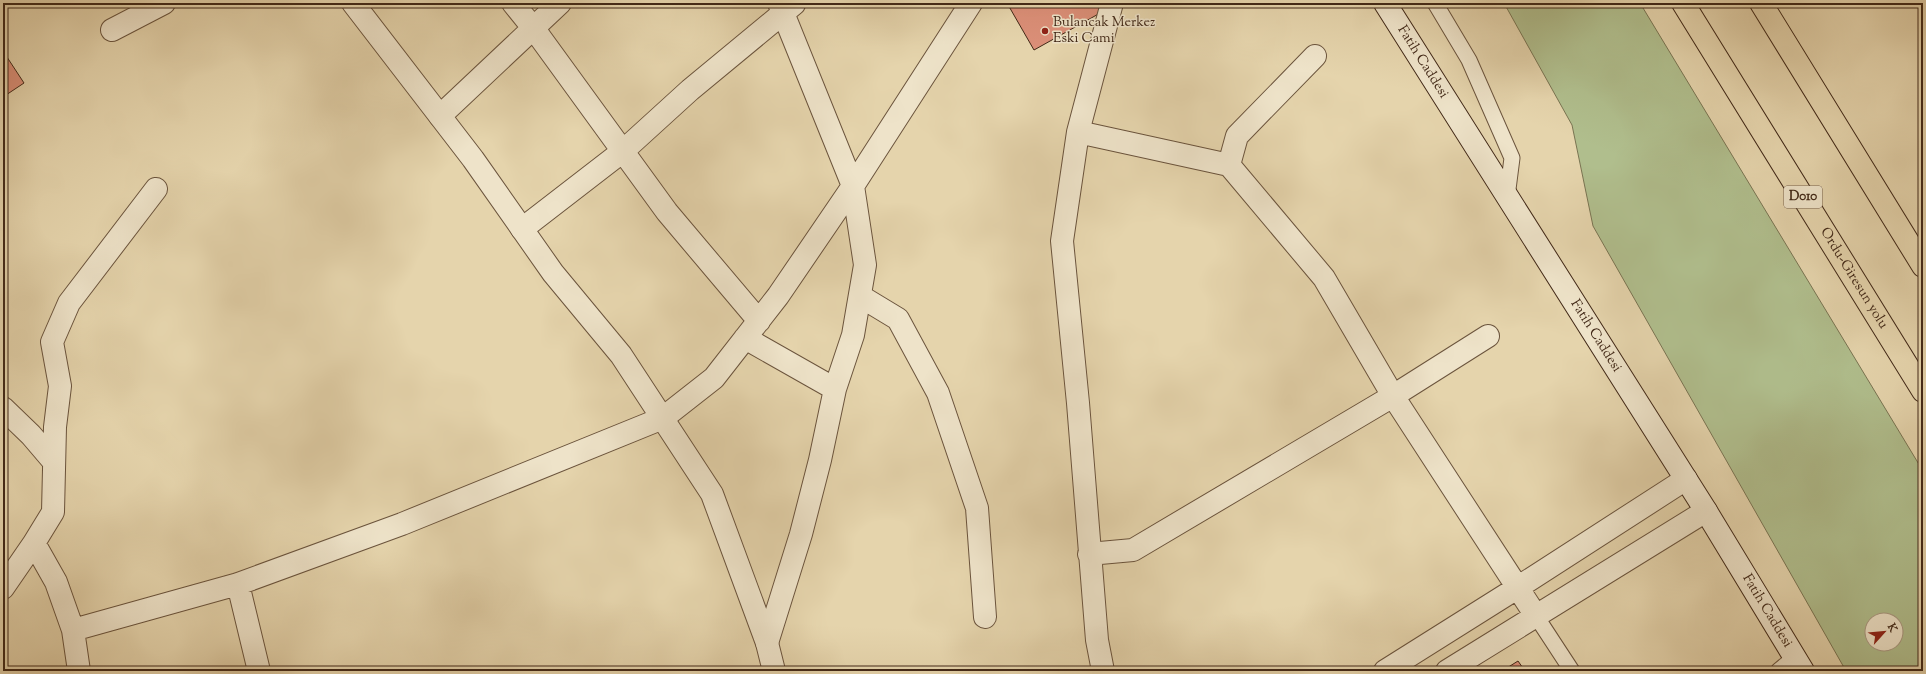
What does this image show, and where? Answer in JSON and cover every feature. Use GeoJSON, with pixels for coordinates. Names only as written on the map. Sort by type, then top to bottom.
{"type":"FeatureCollection","features":[{"type":"Feature","properties":{"kind":"highway","name":"Ordu-Giresun yolu"},"geometry":{"type":"LineString","coordinates":[[1683,3],[1923,391]]}},
{"type":"Feature","properties":{"kind":"highway"},"geometry":{"type":"LineString","coordinates":[[1761,3],[1923,266]]}},
{"type":"Feature","properties":{"kind":"street"},"geometry":{"type":"LineString","coordinates":[[112,30],[164,3]]}},
{"type":"Feature","properties":{"kind":"street"},"geometry":{"type":"LineString","coordinates":[[353,3],[440,116],[553,273],[621,355],[712,494],[767,643],[774,671]]}},
{"type":"Feature","properties":{"kind":"street"},"geometry":{"type":"LineString","coordinates":[[513,3],[534,28],[667,212],[759,321]]}},
{"type":"Feature","properties":{"kind":"street"},"geometry":{"type":"LineString","coordinates":[[440,116],[560,3]]}},
{"type":"Feature","properties":{"kind":"street"},"geometry":{"type":"LineString","coordinates":[[73,630],[238,584],[402,524],[662,418],[714,378],[778,296],[854,186],[971,3]]}},
{"type":"Feature","properties":{"kind":"street"},"geometry":{"type":"LineString","coordinates":[[1103,671],[1097,640],[1078,403],[1062,241],[1078,132],[1112,3]]}},
{"type":"Feature","properties":{"kind":"street","name":"Fatih Caddesi"},"geometry":{"type":"LineString","coordinates":[[1385,3],[1686,479],[1799,664]]}},
{"type":"Feature","properties":{"kind":"street"},"geometry":{"type":"LineString","coordinates":[[522,229],[623,151],[786,6],[854,186],[865,265],[853,335],[835,389],[820,460],[801,534],[767,643]]}},
{"type":"Feature","properties":{"kind":"street"},"geometry":{"type":"LineString","coordinates":[[1229,165],[1237,136],[1315,56]]}},
{"type":"Feature","properties":{"kind":"street"},"geometry":{"type":"LineString","coordinates":[[1078,132],[1229,165],[1324,278],[1393,396],[1536,616]]}},
{"type":"Feature","properties":{"kind":"street"},"geometry":{"type":"LineString","coordinates":[[3,588],[53,512],[55,427],[60,386],[52,342],[69,303],[156,189]]}},
{"type":"Feature","properties":{"kind":"street"},"geometry":{"type":"LineString","coordinates":[[860,296],[898,319],[938,392],[977,508],[985,617]]}},
{"type":"Feature","properties":{"kind":"street"},"geometry":{"type":"LineString","coordinates":[[1089,554],[1134,550],[1393,396],[1488,336]]}},
{"type":"Feature","properties":{"kind":"street"},"geometry":{"type":"LineString","coordinates":[[745,338],[835,389]]}},
{"type":"Feature","properties":{"kind":"street"},"geometry":{"type":"LineString","coordinates":[[3,408],[31,435],[54,462]]}},
{"type":"Feature","properties":{"kind":"street"},"geometry":{"type":"LineString","coordinates":[[1385,671],[1686,479]]}},
{"type":"Feature","properties":{"kind":"street"},"geometry":{"type":"LineString","coordinates":[[1447,671],[1706,511]]}},
{"type":"Feature","properties":{"kind":"street"},"geometry":{"type":"LineString","coordinates":[[34,543],[56,582],[73,630],[79,671]]}},
{"type":"Feature","properties":{"kind":"street"},"geometry":{"type":"LineString","coordinates":[[238,584],[259,671]]}},
{"type":"Feature","properties":{"kind":"lane"},"geometry":{"type":"LineString","coordinates":[[1435,3],[1469,60],[1512,158],[1507,197]]}},
{"type":"Feature","properties":{"kind":"lane"},"geometry":{"type":"LineString","coordinates":[[1536,616],[1572,671]]}},
{"type":"Feature","properties":{"kind":"lane"},"geometry":{"type":"LineString","coordinates":[[1778,671],[1799,664]]}},
{"type":"Feature","properties":{"kind":"green space"},"geometry":{"type":"Polygon","coordinates":[[[1504,3],[1640,3],[1923,471],[1923,671],[1846,671],[1593,226],[1572,125],[1504,3]]]}},
{"type":"Feature","properties":{"kind":"building","name":"Bulancak Merkez Eski Cami"},"geometry":{"type":"Polygon","coordinates":[[[1007,3],[1096,3],[1102,12],[1034,50],[1007,3]]]}},
{"type":"Feature","properties":{"kind":"building"},"geometry":{"type":"Polygon","coordinates":[[[3,51],[24,83],[3,97],[3,51]]]}},
{"type":"Feature","properties":{"kind":"building"},"geometry":{"type":"Polygon","coordinates":[[[1518,661],[1525,671],[1502,671],[1518,661]]]}},
{"type":"Feature","properties":{"kind":"place","name":"Bulancak Merkez Eski Cami"},"geometry":{"type":"Point","coordinates":[1045,31]}}]}
